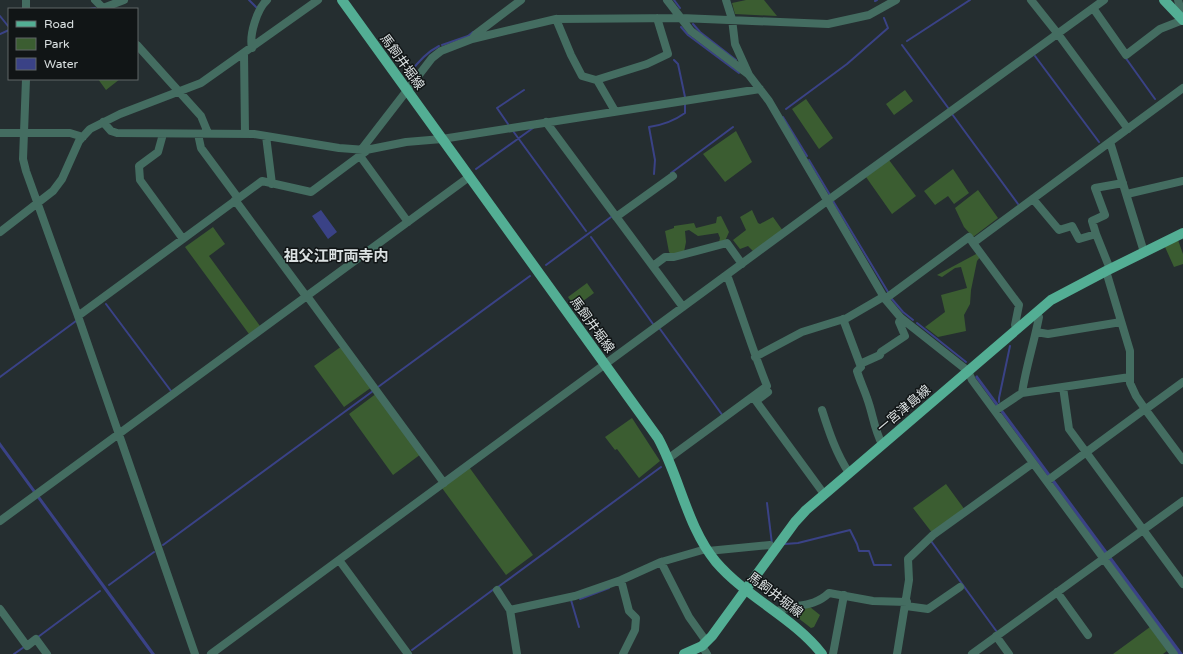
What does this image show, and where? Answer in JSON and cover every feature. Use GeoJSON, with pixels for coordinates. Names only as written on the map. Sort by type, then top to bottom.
{"type":"FeatureCollection","features":[{"type":"Feature","properties":{"kind":"main road","name":"馬飼井堀線"},"geometry":{"type":"LineString","coordinates":[[342,0],[658,438],[669,458],[697,531],[707,550],[729,576],[796,627],[822,654]]}},
{"type":"Feature","properties":{"kind":"main road"},"geometry":{"type":"LineString","coordinates":[[1164,0],[1183,20]]}},
{"type":"Feature","properties":{"kind":"main road","name":"一宮津島線"},"geometry":{"type":"LineString","coordinates":[[684,654],[705,647],[802,514],[968,371],[1061,294],[1183,233]]}},
{"type":"Feature","properties":{"kind":"street"},"geometry":{"type":"LineString","coordinates":[[95,0],[103,8],[124,0]]}},
{"type":"Feature","properties":{"kind":"street"},"geometry":{"type":"LineString","coordinates":[[252,48],[250,40],[261,6],[267,0]]}},
{"type":"Feature","properties":{"kind":"street"},"geometry":{"type":"LineString","coordinates":[[0,232],[53,191],[62,179],[75,148],[83,136],[103,122],[201,83],[318,0]]}},
{"type":"Feature","properties":{"kind":"street"},"geometry":{"type":"LineString","coordinates":[[472,39],[476,34],[521,0]]}},
{"type":"Feature","properties":{"kind":"street"},"geometry":{"type":"LineString","coordinates":[[667,0],[691,31],[749,75]]}},
{"type":"Feature","properties":{"kind":"street"},"geometry":{"type":"LineString","coordinates":[[726,0],[732,19],[735,44],[749,75],[769,101],[884,298],[901,318],[968,371],[998,409],[1033,463],[1050,479],[1107,556],[1174,654]]}},
{"type":"Feature","properties":{"kind":"street"},"geometry":{"type":"LineString","coordinates":[[78,316],[262,181],[311,192],[363,152],[406,89],[432,58],[441,51],[472,39],[556,18],[732,19],[828,24],[869,15],[896,0]]}},
{"type":"Feature","properties":{"kind":"street"},"geometry":{"type":"LineString","coordinates":[[1031,0],[1128,129]]}},
{"type":"Feature","properties":{"kind":"street"},"geometry":{"type":"LineString","coordinates":[[211,654],[827,201],[1058,34],[1098,3],[1126,55],[1160,29],[1183,20],[1178,0]]}},
{"type":"Feature","properties":{"kind":"street"},"geometry":{"type":"LineString","coordinates":[[556,18],[571,55],[582,76],[597,80],[647,64],[668,54],[657,18]]}},
{"type":"Feature","properties":{"kind":"street"},"geometry":{"type":"LineString","coordinates":[[138,46],[181,92],[201,116],[208,133]]}},
{"type":"Feature","properties":{"kind":"street"},"geometry":{"type":"LineString","coordinates":[[244,53],[246,133]]}},
{"type":"Feature","properties":{"kind":"street"},"geometry":{"type":"LineString","coordinates":[[26,80],[23,159],[26,171],[39,203],[195,654]]}},
{"type":"Feature","properties":{"kind":"street"},"geometry":{"type":"LineString","coordinates":[[597,80],[615,111]]}},
{"type":"Feature","properties":{"kind":"street"},"geometry":{"type":"LineString","coordinates":[[974,243],[1183,88]]}},
{"type":"Feature","properties":{"kind":"street"},"geometry":{"type":"LineString","coordinates":[[103,122],[111,131],[117,133],[246,133],[363,152],[406,142],[442,139],[760,89]]}},
{"type":"Feature","properties":{"kind":"street"},"geometry":{"type":"LineString","coordinates":[[546,122],[683,307]]}},
{"type":"Feature","properties":{"kind":"street"},"geometry":{"type":"LineString","coordinates":[[0,134],[70,134],[83,136]]}},
{"type":"Feature","properties":{"kind":"street"},"geometry":{"type":"LineString","coordinates":[[163,134],[158,152],[139,166],[140,180],[183,239]]}},
{"type":"Feature","properties":{"kind":"street"},"geometry":{"type":"LineString","coordinates":[[198,134],[201,148],[236,199],[444,482]]}},
{"type":"Feature","properties":{"kind":"street"},"geometry":{"type":"LineString","coordinates":[[266,136],[272,184]]}},
{"type":"Feature","properties":{"kind":"street"},"geometry":{"type":"LineString","coordinates":[[1110,142],[1144,252]]}},
{"type":"Feature","properties":{"kind":"street"},"geometry":{"type":"LineString","coordinates":[[363,152],[408,222]]}},
{"type":"Feature","properties":{"kind":"street"},"geometry":{"type":"LineString","coordinates":[[616,217],[673,176]]}},
{"type":"Feature","properties":{"kind":"street"},"geometry":{"type":"LineString","coordinates":[[0,521],[469,177]]}},
{"type":"Feature","properties":{"kind":"street"},"geometry":{"type":"LineString","coordinates":[[1127,194],[1183,181]]}},
{"type":"Feature","properties":{"kind":"street"},"geometry":{"type":"LineString","coordinates":[[1123,182],[1095,188],[1105,215],[1092,221],[1108,270],[1114,303],[1122,322],[1130,351],[1130,383],[1136,396],[1183,460]]}},
{"type":"Feature","properties":{"kind":"street"},"geometry":{"type":"LineString","coordinates":[[1034,199],[1059,230],[1072,226],[1079,239],[1096,234]]}},
{"type":"Feature","properties":{"kind":"street"},"geometry":{"type":"LineString","coordinates":[[755,357],[802,332],[843,319],[884,298],[969,238],[1019,305],[1015,325],[1018,329]]}},
{"type":"Feature","properties":{"kind":"street"},"geometry":{"type":"LineString","coordinates":[[653,266],[665,257],[674,257],[727,243],[742,264]]}},
{"type":"Feature","properties":{"kind":"street"},"geometry":{"type":"LineString","coordinates":[[727,275],[746,324],[755,357],[769,391],[756,401],[824,494]]}},
{"type":"Feature","properties":{"kind":"street"},"geometry":{"type":"LineString","coordinates":[[1022,393],[1026,367],[1039,317],[1036,314]]}},
{"type":"Feature","properties":{"kind":"street"},"geometry":{"type":"LineString","coordinates":[[860,364],[880,355],[881,352],[905,336],[899,322],[901,318]]}},
{"type":"Feature","properties":{"kind":"street"},"geometry":{"type":"LineString","coordinates":[[843,319],[861,367],[858,371],[861,388],[867,398],[876,432],[882,444]]}},
{"type":"Feature","properties":{"kind":"street"},"geometry":{"type":"LineString","coordinates":[[1036,332],[1048,334],[1122,322]]}},
{"type":"Feature","properties":{"kind":"street"},"geometry":{"type":"LineString","coordinates":[[998,409],[1022,393],[1130,378]]}},
{"type":"Feature","properties":{"kind":"street"},"geometry":{"type":"LineString","coordinates":[[1050,479],[1183,382]]}},
{"type":"Feature","properties":{"kind":"street"},"geometry":{"type":"LineString","coordinates":[[669,458],[767,386]]}},
{"type":"Feature","properties":{"kind":"street"},"geometry":{"type":"LineString","coordinates":[[1063,387],[1069,429],[1183,584]]}},
{"type":"Feature","properties":{"kind":"street"},"geometry":{"type":"LineString","coordinates":[[822,410],[833,445],[848,473]]}},
{"type":"Feature","properties":{"kind":"street"},"geometry":{"type":"LineString","coordinates":[[897,654],[909,580],[908,559],[933,536],[1033,463]]}},
{"type":"Feature","properties":{"kind":"street"},"geometry":{"type":"LineString","coordinates":[[972,654],[1183,501]]}},
{"type":"Feature","properties":{"kind":"street"},"geometry":{"type":"LineString","coordinates":[[510,610],[575,596],[621,580],[661,562],[707,550],[770,545],[774,551]]}},
{"type":"Feature","properties":{"kind":"street"},"geometry":{"type":"LineString","coordinates":[[339,560],[408,654]]}},
{"type":"Feature","properties":{"kind":"street"},"geometry":{"type":"LineString","coordinates":[[661,562],[705,647]]}},
{"type":"Feature","properties":{"kind":"street"},"geometry":{"type":"LineString","coordinates":[[621,580],[629,611],[636,618],[635,630],[623,654]]}},
{"type":"Feature","properties":{"kind":"street"},"geometry":{"type":"LineString","coordinates":[[776,612],[784,608],[820,601],[829,593],[872,601],[906,604],[928,609],[960,587]]}},
{"type":"Feature","properties":{"kind":"street"},"geometry":{"type":"LineString","coordinates":[[497,590],[510,610],[517,654]]}},
{"type":"Feature","properties":{"kind":"street"},"geometry":{"type":"LineString","coordinates":[[1057,592],[1088,635]]}},
{"type":"Feature","properties":{"kind":"street"},"geometry":{"type":"LineString","coordinates":[[833,654],[844,595]]}},
{"type":"Feature","properties":{"kind":"street"},"geometry":{"type":"LineString","coordinates":[[0,609],[27,646],[36,639],[47,654]]}},
{"type":"Feature","properties":{"kind":"street"},"geometry":{"type":"LineString","coordinates":[[996,636],[1009,654]]}},
{"type":"Feature","properties":{"kind":"green space"},"geometry":{"type":"Polygon","coordinates":[[[746,0],[764,0],[777,16],[735,14],[732,3],[746,0]]]}},
{"type":"Feature","properties":{"kind":"green space"},"geometry":{"type":"Polygon","coordinates":[[[99,80],[119,80],[106,90],[99,80]]]}},
{"type":"Feature","properties":{"kind":"green space"},"geometry":{"type":"Polygon","coordinates":[[[905,90],[913,101],[894,115],[886,104],[905,90]]]}},
{"type":"Feature","properties":{"kind":"green space"},"geometry":{"type":"Polygon","coordinates":[[[806,99],[833,138],[819,149],[792,109],[806,99]]]}},
{"type":"Feature","properties":{"kind":"green space"},"geometry":{"type":"Polygon","coordinates":[[[736,131],[752,162],[725,182],[703,154],[736,131]]]}},
{"type":"Feature","properties":{"kind":"green space"},"geometry":{"type":"Polygon","coordinates":[[[889,160],[916,196],[892,214],[866,177],[889,160]]]}},
{"type":"Feature","properties":{"kind":"green space"},"geometry":{"type":"Polygon","coordinates":[[[953,169],[969,193],[954,204],[948,196],[935,205],[924,191],[953,169]]]}},
{"type":"Feature","properties":{"kind":"green space"},"geometry":{"type":"Polygon","coordinates":[[[978,190],[998,218],[973,237],[964,227],[955,208],[978,190]]]}},
{"type":"Feature","properties":{"kind":"green space"},"geometry":{"type":"Polygon","coordinates":[[[752,210],[758,223],[760,224],[773,217],[783,231],[753,251],[748,246],[740,249],[733,240],[746,230],[740,217],[752,210]]]}},
{"type":"Feature","properties":{"kind":"green space"},"geometry":{"type":"Polygon","coordinates":[[[721,216],[729,232],[725,241],[719,242],[720,238],[718,233],[698,236],[689,230],[685,231],[686,242],[684,252],[671,254],[669,252],[665,231],[674,228],[674,226],[694,223],[696,228],[716,223],[717,217],[721,216]]]}},
{"type":"Feature","properties":{"kind":"green space"},"geometry":{"type":"Polygon","coordinates":[[[213,227],[225,244],[209,256],[260,326],[249,334],[185,247],[213,227]]]}},
{"type":"Feature","properties":{"kind":"green space"},"geometry":{"type":"Polygon","coordinates":[[[1178,240],[1183,254],[1183,264],[1174,267],[1165,247],[1178,240]]]}},
{"type":"Feature","properties":{"kind":"green space"},"geometry":{"type":"Polygon","coordinates":[[[978,253],[981,256],[977,261],[971,290],[970,304],[964,315],[966,331],[938,337],[925,327],[945,312],[941,295],[967,288],[961,267],[955,268],[942,277],[937,275],[978,253]]]}},
{"type":"Feature","properties":{"kind":"green space"},"geometry":{"type":"Polygon","coordinates":[[[587,283],[594,293],[575,307],[568,297],[587,283]]]}},
{"type":"Feature","properties":{"kind":"green space"},"geometry":{"type":"Polygon","coordinates":[[[342,346],[372,387],[344,407],[314,366],[342,346]]]}},
{"type":"Feature","properties":{"kind":"green space"},"geometry":{"type":"Polygon","coordinates":[[[377,393],[421,454],[393,475],[349,414],[377,393]]]}},
{"type":"Feature","properties":{"kind":"green space"},"geometry":{"type":"Polygon","coordinates":[[[632,418],[660,461],[639,478],[617,449],[615,450],[605,437],[632,418]]]}},
{"type":"Feature","properties":{"kind":"green space"},"geometry":{"type":"Polygon","coordinates":[[[469,467],[533,555],[506,575],[442,488],[469,467]]]}},
{"type":"Feature","properties":{"kind":"green space"},"geometry":{"type":"Polygon","coordinates":[[[946,484],[965,510],[933,534],[913,508],[946,484]]]}},
{"type":"Feature","properties":{"kind":"green space"},"geometry":{"type":"Polygon","coordinates":[[[810,607],[820,615],[814,627],[811,628],[793,614],[795,608],[810,607]]]}},
{"type":"Feature","properties":{"kind":"green space"},"geometry":{"type":"Polygon","coordinates":[[[1150,627],[1167,651],[1163,654],[1113,654],[1150,627]]]}},
{"type":"Feature","properties":{"kind":"water"},"geometry":{"type":"Polygon","coordinates":[[[321,210],[337,232],[328,239],[312,216],[321,210]]]}},
{"type":"Feature","properties":{"kind":"water"},"geometry":{"type":"Polygon","coordinates":[[[977,375],[1183,654],[1178,654],[975,377],[977,375]]]}},
{"type":"Feature","properties":{"kind":"water"},"geometry":{"type":"Polygon","coordinates":[[[0,442],[155,654],[151,654],[0,447],[0,442]]]}},
{"type":"Feature","properties":{"kind":"waterway"},"geometry":{"type":"LineString","coordinates":[[249,0],[257,8]]}},
{"type":"Feature","properties":{"kind":"waterway"},"geometry":{"type":"LineString","coordinates":[[674,0],[680,8]]}},
{"type":"Feature","properties":{"kind":"waterway"},"geometry":{"type":"LineString","coordinates":[[907,41],[970,0]]}},
{"type":"Feature","properties":{"kind":"waterway"},"geometry":{"type":"LineString","coordinates":[[0,16],[8,26]]}},
{"type":"Feature","properties":{"kind":"waterway"},"geometry":{"type":"LineString","coordinates":[[786,109],[847,64],[888,28],[884,18]]}},
{"type":"Feature","properties":{"kind":"waterway"},"geometry":{"type":"LineString","coordinates":[[693,24],[700,32],[736,60]]}},
{"type":"Feature","properties":{"kind":"waterway"},"geometry":{"type":"LineString","coordinates":[[681,27],[688,35],[739,73]]}},
{"type":"Feature","properties":{"kind":"waterway"},"geometry":{"type":"LineString","coordinates":[[0,34],[8,30]]}},
{"type":"Feature","properties":{"kind":"waterway"},"geometry":{"type":"LineString","coordinates":[[442,45],[468,36],[473,32]]}},
{"type":"Feature","properties":{"kind":"waterway"},"geometry":{"type":"LineString","coordinates":[[902,45],[949,109]]}},
{"type":"Feature","properties":{"kind":"waterway"},"geometry":{"type":"LineString","coordinates":[[409,74],[422,58],[439,46]]}},
{"type":"Feature","properties":{"kind":"waterway"},"geometry":{"type":"LineString","coordinates":[[1035,56],[1099,142]]}},
{"type":"Feature","properties":{"kind":"waterway"},"geometry":{"type":"LineString","coordinates":[[1125,57],[1155,99]]}},
{"type":"Feature","properties":{"kind":"waterway"},"geometry":{"type":"LineString","coordinates":[[674,60],[678,64],[685,97]]}},
{"type":"Feature","properties":{"kind":"waterway"},"geometry":{"type":"LineString","coordinates":[[508,124],[497,108],[524,90]]}},
{"type":"Feature","properties":{"kind":"waterway"},"geometry":{"type":"LineString","coordinates":[[654,174],[655,160],[649,127],[668,122],[681,116],[685,113],[685,103]]}},
{"type":"Feature","properties":{"kind":"waterway"},"geometry":{"type":"LineString","coordinates":[[952,114],[1018,204]]}},
{"type":"Feature","properties":{"kind":"waterway"},"geometry":{"type":"LineString","coordinates":[[783,117],[807,156]]}},
{"type":"Feature","properties":{"kind":"waterway"},"geometry":{"type":"LineString","coordinates":[[671,173],[733,127]]}},
{"type":"Feature","properties":{"kind":"waterway"},"geometry":{"type":"LineString","coordinates":[[476,169],[533,128]]}},
{"type":"Feature","properties":{"kind":"waterway"},"geometry":{"type":"LineString","coordinates":[[513,131],[586,231]]}},
{"type":"Feature","properties":{"kind":"waterway"},"geometry":{"type":"LineString","coordinates":[[809,160],[830,195]]}},
{"type":"Feature","properties":{"kind":"waterway"},"geometry":{"type":"LineString","coordinates":[[833,201],[888,292]]}},
{"type":"Feature","properties":{"kind":"waterway"},"geometry":{"type":"LineString","coordinates":[[546,265],[611,217]]}},
{"type":"Feature","properties":{"kind":"waterway"},"geometry":{"type":"LineString","coordinates":[[591,237],[653,324]]}},
{"type":"Feature","properties":{"kind":"waterway"},"geometry":{"type":"LineString","coordinates":[[378,387],[530,276]]}},
{"type":"Feature","properties":{"kind":"waterway"},"geometry":{"type":"LineString","coordinates":[[891,298],[903,312],[913,320]]}},
{"type":"Feature","properties":{"kind":"waterway"},"geometry":{"type":"LineString","coordinates":[[106,304],[171,391]]}},
{"type":"Feature","properties":{"kind":"waterway"},"geometry":{"type":"LineString","coordinates":[[0,377],[76,321]]}},
{"type":"Feature","properties":{"kind":"waterway"},"geometry":{"type":"LineString","coordinates":[[917,323],[966,362]]}},
{"type":"Feature","properties":{"kind":"waterway"},"geometry":{"type":"LineString","coordinates":[[660,329],[723,416]]}},
{"type":"Feature","properties":{"kind":"waterway"},"geometry":{"type":"LineString","coordinates":[[999,402],[1010,346]]}},
{"type":"Feature","properties":{"kind":"waterway"},"geometry":{"type":"LineString","coordinates":[[163,545],[373,391]]}},
{"type":"Feature","properties":{"kind":"waterway"},"geometry":{"type":"LineString","coordinates":[[498,587],[661,467]]}},
{"type":"Feature","properties":{"kind":"waterway"},"geometry":{"type":"LineString","coordinates":[[767,503],[772,544]]}},
{"type":"Feature","properties":{"kind":"waterway"},"geometry":{"type":"LineString","coordinates":[[785,544],[798,543],[850,530],[859,551],[869,551],[874,565],[891,565]]}},
{"type":"Feature","properties":{"kind":"waterway"},"geometry":{"type":"LineString","coordinates":[[931,541],[997,632]]}},
{"type":"Feature","properties":{"kind":"waterway"},"geometry":{"type":"LineString","coordinates":[[109,585],[154,552]]}},
{"type":"Feature","properties":{"kind":"waterway"},"geometry":{"type":"LineString","coordinates":[[580,599],[609,588]]}},
{"type":"Feature","properties":{"kind":"waterway"},"geometry":{"type":"LineString","coordinates":[[412,650],[494,589]]}},
{"type":"Feature","properties":{"kind":"waterway"},"geometry":{"type":"LineString","coordinates":[[38,637],[100,591]]}},
{"type":"Feature","properties":{"kind":"waterway"},"geometry":{"type":"LineString","coordinates":[[571,600],[579,627]]}},
{"type":"Feature","properties":{"kind":"waterway"},"geometry":{"type":"LineString","coordinates":[[14,654],[24,647]]}},
{"type":"Feature","properties":{"kind":"district","name":"祖父江町両寺内"},"geometry":{"type":"Point","coordinates":[336,256]}}]}
